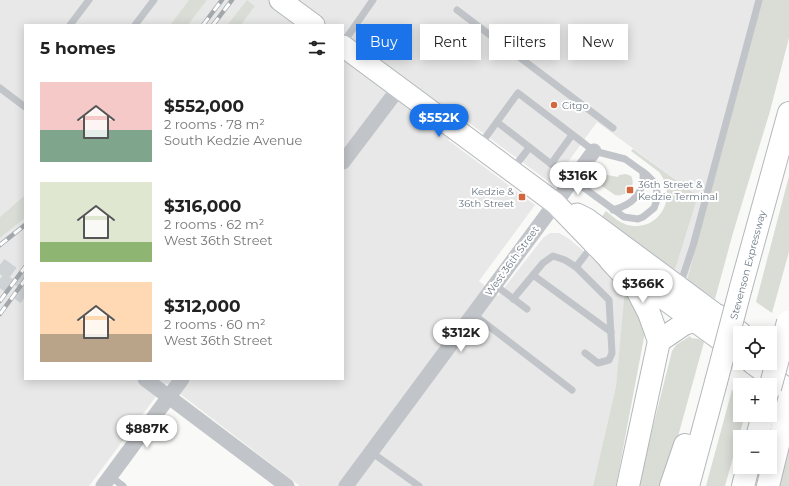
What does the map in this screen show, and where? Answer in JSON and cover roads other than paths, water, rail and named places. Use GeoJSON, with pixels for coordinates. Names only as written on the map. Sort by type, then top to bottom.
{"type":"FeatureCollection","features":[{"type":"Feature","properties":{"kind":"highway","name":"Stevenson Expressway"},"geometry":{"type":"LineString","coordinates":[[688,486],[789,113]]}},
{"type":"Feature","properties":{"kind":"highway"},"geometry":{"type":"LineString","coordinates":[[610,260],[636,288],[649,312],[659,341],[628,486]]}},
{"type":"Feature","properties":{"kind":"highway"},"geometry":{"type":"LineString","coordinates":[[659,341],[684,324],[719,316]]}},
{"type":"Feature","properties":{"kind":"highway"},"geometry":{"type":"LineString","coordinates":[[773,378],[788,320]]}},
{"type":"Feature","properties":{"kind":"highway"},"geometry":{"type":"LineString","coordinates":[[671,486],[686,441],[714,389]]}},
{"type":"Feature","properties":{"kind":"highway"},"geometry":{"type":"LineString","coordinates":[[768,486],[789,400]]}},
{"type":"Feature","properties":{"kind":"highway"},"geometry":{"type":"LineString","coordinates":[[743,486],[746,474]]}},
{"type":"Feature","properties":{"kind":"main road"},"geometry":{"type":"LineString","coordinates":[[280,0],[313,24]]}},
{"type":"Feature","properties":{"kind":"main road"},"geometry":{"type":"LineString","coordinates":[[344,47],[555,203],[610,260],[733,349]]}},
{"type":"Feature","properties":{"kind":"main road"},"geometry":{"type":"LineString","coordinates":[[555,203],[587,219],[733,327]]}},
{"type":"Feature","properties":{"kind":"main road"},"geometry":{"type":"LineString","coordinates":[[777,359],[789,368]]}},
{"type":"Feature","properties":{"kind":"main road"},"geometry":{"type":"LineString","coordinates":[[762,370],[789,390]]}},
{"type":"Feature","properties":{"kind":"street"},"geometry":{"type":"LineString","coordinates":[[344,161],[399,88]]}},
{"type":"Feature","properties":{"kind":"street","name":"West 36th Street"},"geometry":{"type":"LineString","coordinates":[[346,486],[594,151]]}},
{"type":"Feature","properties":{"kind":"street"},"geometry":{"type":"LineString","coordinates":[[146,380],[287,486]]}},
{"type":"Feature","properties":{"kind":"street"},"geometry":{"type":"LineString","coordinates":[[106,481],[181,380]]}},
{"type":"Feature","properties":{"kind":"lane"},"geometry":{"type":"LineString","coordinates":[[71,24],[89,0]]}},
{"type":"Feature","properties":{"kind":"lane"},"geometry":{"type":"LineString","coordinates":[[136,24],[154,0]]}},
{"type":"Feature","properties":{"kind":"lane"},"geometry":{"type":"LineString","coordinates":[[344,41],[373,0]]}},
{"type":"Feature","properties":{"kind":"lane"},"geometry":{"type":"LineString","coordinates":[[679,287],[693,246],[759,0]]}},
{"type":"Feature","properties":{"kind":"lane"},"geometry":{"type":"LineString","coordinates":[[457,10],[613,128]]}},
{"type":"Feature","properties":{"kind":"lane"},"geometry":{"type":"LineString","coordinates":[[0,88],[24,106]]}},
{"type":"Feature","properties":{"kind":"lane"},"geometry":{"type":"LineString","coordinates":[[479,147],[497,122],[518,93],[594,151],[624,159],[643,172],[655,183],[657,188],[658,198],[654,208],[638,219],[624,217],[529,148],[497,122]]}},
{"type":"Feature","properties":{"kind":"lane"},"geometry":{"type":"LineString","coordinates":[[551,164],[572,135]]}},
{"type":"Feature","properties":{"kind":"lane"},"geometry":{"type":"LineString","coordinates":[[512,171],[529,148]]}},
{"type":"Feature","properties":{"kind":"lane"},"geometry":{"type":"LineString","coordinates":[[613,210],[632,202],[639,193],[644,180],[643,172]]}},
{"type":"Feature","properties":{"kind":"lane"},"geometry":{"type":"LineString","coordinates":[[576,267],[594,244]]}},
{"type":"Feature","properties":{"kind":"lane"},"geometry":{"type":"LineString","coordinates":[[513,299],[543,263],[553,256],[565,260],[576,267],[609,300],[612,353],[609,360],[598,363],[585,353]]}},
{"type":"Feature","properties":{"kind":"lane"},"geometry":{"type":"LineString","coordinates":[[533,275],[611,332]]}},
{"type":"Feature","properties":{"kind":"lane"},"geometry":{"type":"LineString","coordinates":[[495,284],[527,309]]}},
{"type":"Feature","properties":{"kind":"lane"},"geometry":{"type":"LineString","coordinates":[[473,314],[572,390]]}},
{"type":"Feature","properties":{"kind":"lane"},"geometry":{"type":"LineString","coordinates":[[371,452],[419,486]]}},
{"type":"Feature","properties":{"kind":"lane"},"geometry":{"type":"LineString","coordinates":[[106,481],[123,486]]}},
{"type":"Feature","properties":{"kind":"tunnel"},"geometry":{"type":"LineString","coordinates":[[0,265],[24,282]]}},
{"type":"Feature","properties":{"kind":"tunnel"},"geometry":{"type":"LineString","coordinates":[[0,279],[24,296]]}},
{"type":"Feature","properties":{"kind":"railway"},"geometry":{"type":"LineString","coordinates":[[204,24],[222,0]]}},
{"type":"Feature","properties":{"kind":"railway"},"geometry":{"type":"LineString","coordinates":[[214,24],[232,0]]}},
{"type":"Feature","properties":{"kind":"railway"},"geometry":{"type":"LineString","coordinates":[[0,245],[24,226]]}},
{"type":"Feature","properties":{"kind":"railway"},"geometry":{"type":"LineString","coordinates":[[0,301],[24,268]]}},
{"type":"Feature","properties":{"kind":"railway"},"geometry":{"type":"LineString","coordinates":[[0,314],[24,281]]}},
{"type":"Feature","properties":{"kind":"place","name":"Citgo"},"geometry":{"type":"Point","coordinates":[554,105]}},
{"type":"Feature","properties":{"kind":"place","name":"36th Street & Kedzie Terminal"},"geometry":{"type":"Point","coordinates":[630,190]}},
{"type":"Feature","properties":{"kind":"place","name":"Kedzie & 36th Street"},"geometry":{"type":"Point","coordinates":[522,197]}}]}
